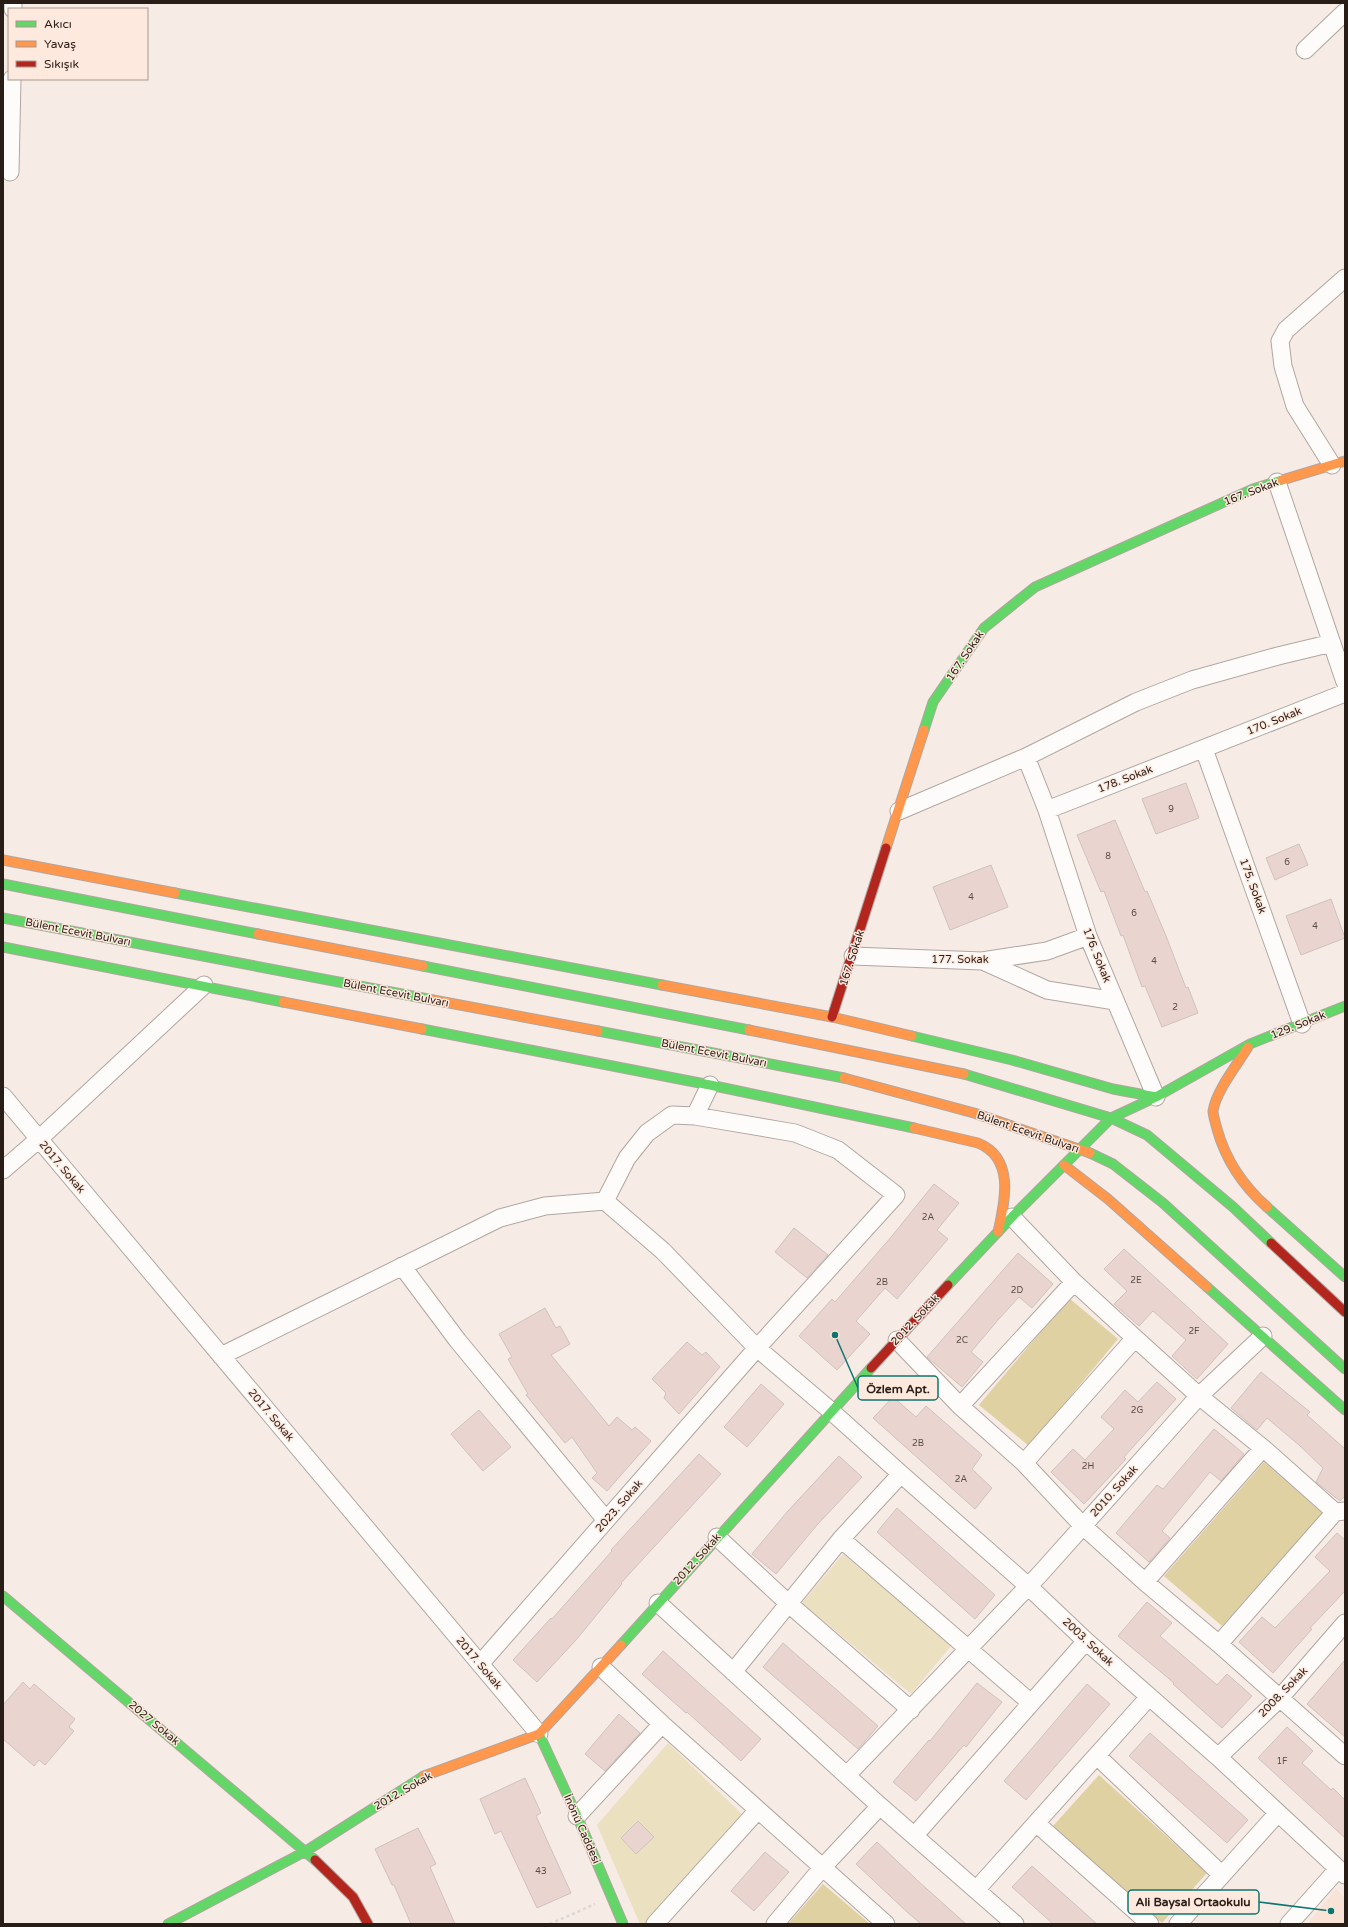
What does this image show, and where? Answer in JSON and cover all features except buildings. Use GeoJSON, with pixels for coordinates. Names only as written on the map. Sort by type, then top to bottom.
{"type":"FeatureCollection","features":[{"type":"Feature","properties":{"kind":"street"},"geometry":{"type":"LineString","coordinates":[[1305,50],[1345,12]]}},
{"type":"Feature","properties":{"kind":"street"},"geometry":{"type":"LineString","coordinates":[[10,172],[12,80]]}},
{"type":"Feature","properties":{"kind":"street"},"geometry":{"type":"LineString","coordinates":[[1339,463],[1295,406],[1283,366],[1280,341],[1286,330],[1345,278]]}},
{"type":"Feature","properties":{"kind":"street","name":"167. Sokak"},"geometry":{"type":"LineString","coordinates":[[832,1017],[933,702],[984,628],[1035,587],[1253,489],[1339,463]]}},
{"type":"Feature","properties":{"kind":"street"},"geometry":{"type":"LineString","coordinates":[[1277,482],[1345,682]]}},
{"type":"Feature","properties":{"kind":"street"},"geometry":{"type":"LineString","coordinates":[[899,811],[1026,757],[1136,702],[1192,680],[1278,656],[1332,643]]}},
{"type":"Feature","properties":{"kind":"street","name":"170. Sokak"},"geometry":{"type":"LineString","coordinates":[[1204,749],[1345,693]]}},
{"type":"Feature","properties":{"kind":"street","name":"178. Sokak"},"geometry":{"type":"LineString","coordinates":[[1047,810],[1204,749]]}},
{"type":"Feature","properties":{"kind":"street","name":"175. Sokak"},"geometry":{"type":"LineString","coordinates":[[1204,749],[1302,1024]]}},
{"type":"Feature","properties":{"kind":"street","name":"176. Sokak"},"geometry":{"type":"LineString","coordinates":[[1026,757],[1047,810],[1088,936],[1156,1097]]}},
{"type":"Feature","properties":{"kind":"street"},"geometry":{"type":"LineString","coordinates":[[3,860],[832,1017],[1012,1060],[1113,1089],[1156,1097]]}},
{"type":"Feature","properties":{"kind":"street"},"geometry":{"type":"LineString","coordinates":[[3,884],[833,1046],[974,1076],[1111,1118],[1147,1135],[1242,1200],[1345,1277]]}},
{"type":"Feature","properties":{"kind":"street","name":"Bülent Ecevit Bulvarı"},"geometry":{"type":"LineString","coordinates":[[3,918],[835,1076],[974,1113],[1081,1149],[1113,1164],[1163,1203],[1345,1368]]}},
{"type":"Feature","properties":{"kind":"street","name":"177. Sokak"},"geometry":{"type":"LineString","coordinates":[[852,956],[982,961],[1046,951],[1088,936]]}},
{"type":"Feature","properties":{"kind":"street"},"geometry":{"type":"LineString","coordinates":[[3,947],[204,985],[710,1085],[961,1138],[987,1148],[998,1160],[1006,1178],[1006,1192],[998,1232]]}},
{"type":"Feature","properties":{"kind":"street"},"geometry":{"type":"LineString","coordinates":[[982,961],[1047,990],[1115,1001]]}},
{"type":"Feature","properties":{"kind":"street"},"geometry":{"type":"LineString","coordinates":[[3,1170],[39,1139],[204,985]]}},
{"type":"Feature","properties":{"kind":"street","name":"129. Sokak"},"geometry":{"type":"LineString","coordinates":[[1156,1097],[1250,1044],[1345,1006]]}},
{"type":"Feature","properties":{"kind":"street"},"geometry":{"type":"LineString","coordinates":[[1250,1044],[1219,1094],[1213,1112],[1222,1147],[1238,1177],[1242,1200],[1344,1310]]}},
{"type":"Feature","properties":{"kind":"street"},"geometry":{"type":"LineString","coordinates":[[221,1356],[500,1218],[545,1206],[565,1203],[605,1201],[628,1158],[647,1133],[672,1115],[695,1116],[710,1085]]}},
{"type":"Feature","properties":{"kind":"street","name":"2017. Sokak"},"geometry":{"type":"LineString","coordinates":[[3,1096],[539,1734]]}},
{"type":"Feature","properties":{"kind":"street","name":"2012. Sokak"},"geometry":{"type":"LineString","coordinates":[[168,1924],[306,1851],[425,1776],[539,1734],[831,1411],[1012,1217],[1111,1118],[1156,1097]]}},
{"type":"Feature","properties":{"kind":"street","name":"2023. Sokak"},"geometry":{"type":"LineString","coordinates":[[480,1664],[757,1348],[896,1195],[838,1150],[795,1133],[695,1116]]}},
{"type":"Feature","properties":{"kind":"street"},"geometry":{"type":"LineString","coordinates":[[1064,1165],[1108,1199],[1345,1410]]}},
{"type":"Feature","properties":{"kind":"street","name":"2003. Sokak"},"geometry":{"type":"LineString","coordinates":[[605,1201],[663,1251],[757,1348],[831,1411],[900,1474],[1028,1586],[1086,1641],[1218,1757],[1277,1814],[1341,1872]]}},
{"type":"Feature","properties":{"kind":"street"},"geometry":{"type":"LineString","coordinates":[[1012,1217],[1074,1282],[1199,1396],[1340,1512],[1220,1644]]}},
{"type":"Feature","properties":{"kind":"street"},"geometry":{"type":"LineString","coordinates":[[402,1266],[458,1341],[606,1520]]}},
{"type":"Feature","properties":{"kind":"street"},"geometry":{"type":"LineString","coordinates":[[960,1406],[1074,1282]]}},
{"type":"Feature","properties":{"kind":"street","name":"2010. Sokak"},"geometry":{"type":"LineString","coordinates":[[847,1776],[969,1650],[1083,1526],[1199,1396],[1263,1336]]}},
{"type":"Feature","properties":{"kind":"street"},"geometry":{"type":"LineString","coordinates":[[1024,1463],[1135,1338]]}},
{"type":"Feature","properties":{"kind":"street"},"geometry":{"type":"LineString","coordinates":[[897,1340],[960,1406],[1024,1463],[1083,1526],[1145,1582],[1220,1644],[1279,1699],[1343,1751]]}},
{"type":"Feature","properties":{"kind":"street"},"geometry":{"type":"LineString","coordinates":[[1145,1582],[1263,1448]]}},
{"type":"Feature","properties":{"kind":"street"},"geometry":{"type":"LineString","coordinates":[[734,1672],[841,1539],[900,1474]]}},
{"type":"Feature","properties":{"kind":"street"},"geometry":{"type":"LineString","coordinates":[[717,1537],[789,1604],[911,1710]]}},
{"type":"Feature","properties":{"kind":"street"},"geometry":{"type":"LineString","coordinates":[[841,1539],[1031,1703]]}},
{"type":"Feature","properties":{"kind":"street","name":"2027 Sokak"},"geometry":{"type":"LineString","coordinates":[[3,1596],[306,1851],[353,1897],[368,1924]]}},
{"type":"Feature","properties":{"kind":"street"},"geometry":{"type":"LineString","coordinates":[[658,1603],[880,1806],[915,1835],[976,1890],[1007,1922]]}},
{"type":"Feature","properties":{"kind":"street","name":"2008. Sokak"},"geometry":{"type":"LineString","coordinates":[[1218,1757],[1279,1699],[1345,1623]]}},
{"type":"Feature","properties":{"kind":"street"},"geometry":{"type":"LineString","coordinates":[[915,1835],[1086,1641]]}},
{"type":"Feature","properties":{"kind":"street"},"geometry":{"type":"LineString","coordinates":[[601,1667],[662,1724],[886,1924]]}},
{"type":"Feature","properties":{"kind":"street"},"geometry":{"type":"LineString","coordinates":[[976,1890],[1149,1697]]}},
{"type":"Feature","properties":{"kind":"street"},"geometry":{"type":"LineString","coordinates":[[577,1816],[662,1724]]}},
{"type":"Feature","properties":{"kind":"street","name":"İnönü Caddesi"},"geometry":{"type":"LineString","coordinates":[[539,1734],[577,1816],[623,1924]]}},
{"type":"Feature","properties":{"kind":"street"},"geometry":{"type":"LineString","coordinates":[[1097,1756],[1222,1874]]}},
{"type":"Feature","properties":{"kind":"street"},"geometry":{"type":"LineString","coordinates":[[775,1924],[822,1868],[880,1806]]}},
{"type":"Feature","properties":{"kind":"street"},"geometry":{"type":"LineString","coordinates":[[655,1924],[758,1810]]}},
{"type":"Feature","properties":{"kind":"street"},"geometry":{"type":"LineString","coordinates":[[1178,1924],[1277,1814]]}},
{"type":"Feature","properties":{"kind":"street"},"geometry":{"type":"LineString","coordinates":[[1036,1823],[1150,1924]]}},
{"type":"Feature","properties":{"kind":"street"},"geometry":{"type":"LineString","coordinates":[[1289,1924],[1341,1872]]}},
{"type":"Feature","properties":{"kind":"path"},"geometry":{"type":"LineString","coordinates":[[550,1924],[611,1897]]}},
{"type":"Feature","properties":{"kind":"shaded area"},"geometry":{"type":"Polygon","coordinates":[[[1069,1298],[1118,1339],[1029,1446],[979,1405],[1069,1298]]]}},
{"type":"Feature","properties":{"kind":"shaded area"},"geometry":{"type":"Polygon","coordinates":[[[1264,1462],[1322,1513],[1222,1626],[1164,1576],[1264,1462]]]}},
{"type":"Feature","properties":{"kind":"shaded area"},"geometry":{"type":"Polygon","coordinates":[[[843,1554],[952,1645],[911,1694],[802,1603],[843,1554]]]}},
{"type":"Feature","properties":{"kind":"shaded area"},"geometry":{"type":"Polygon","coordinates":[[[668,1743],[744,1816],[645,1924],[640,1924],[597,1825],[668,1743]]]}},
{"type":"Feature","properties":{"kind":"shaded area"},"geometry":{"type":"Polygon","coordinates":[[[1099,1775],[1207,1873],[1162,1923],[1053,1826],[1099,1775]]]}},
{"type":"Feature","properties":{"kind":"shaded area"},"geometry":{"type":"Polygon","coordinates":[[[823,1884],[870,1924],[788,1924],[823,1884]]]}},
{"type":"Feature","properties":{"kind":"shaded area"},"geometry":{"type":"Polygon","coordinates":[[[1336,1889],[1345,1898],[1345,1924],[1307,1924],[1336,1889]]]}},
{"type":"Feature","properties":{"kind":"traffic: fast"},"geometry":{"type":"LineString","coordinates":[[924,730],[933,702],[984,628],[1035,587],[1253,489],[1282,480]]}},
{"type":"Feature","properties":{"kind":"traffic: fast"},"geometry":{"type":"LineString","coordinates":[[3,884],[258,934]]}},
{"type":"Feature","properties":{"kind":"traffic: fast"},"geometry":{"type":"LineString","coordinates":[[175,893],[662,985]]}},
{"type":"Feature","properties":{"kind":"traffic: fast"},"geometry":{"type":"LineString","coordinates":[[3,918],[428,999]]}},
{"type":"Feature","properties":{"kind":"traffic: fast"},"geometry":{"type":"LineString","coordinates":[[3,947],[283,1002]]}},
{"type":"Feature","properties":{"kind":"traffic: fast"},"geometry":{"type":"LineString","coordinates":[[423,966],[749,1030]]}},
{"type":"Feature","properties":{"kind":"traffic: fast"},"geometry":{"type":"LineString","coordinates":[[948,1285],[1012,1217],[1111,1118],[1156,1097],[1250,1044],[1345,1006]]}},
{"type":"Feature","properties":{"kind":"traffic: fast"},"geometry":{"type":"LineString","coordinates":[[422,1029],[710,1085],[914,1128]]}},
{"type":"Feature","properties":{"kind":"traffic: fast"},"geometry":{"type":"LineString","coordinates":[[598,1031],[844,1078]]}},
{"type":"Feature","properties":{"kind":"traffic: fast"},"geometry":{"type":"LineString","coordinates":[[912,1036],[1012,1060],[1113,1089],[1156,1097]]}},
{"type":"Feature","properties":{"kind":"traffic: fast"},"geometry":{"type":"LineString","coordinates":[[964,1074],[1111,1118],[1147,1135],[1233,1207],[1271,1243]]}},
{"type":"Feature","properties":{"kind":"traffic: fast"},"geometry":{"type":"LineString","coordinates":[[1090,1153],[1113,1164],[1163,1203],[1345,1369]]}},
{"type":"Feature","properties":{"kind":"traffic: fast"},"geometry":{"type":"LineString","coordinates":[[1267,1207],[1345,1277]]}},
{"type":"Feature","properties":{"kind":"traffic: fast"},"geometry":{"type":"LineString","coordinates":[[1207,1287],[1345,1410]]}},
{"type":"Feature","properties":{"kind":"traffic: fast"},"geometry":{"type":"LineString","coordinates":[[621,1645],[871,1368]]}},
{"type":"Feature","properties":{"kind":"traffic: fast"},"geometry":{"type":"LineString","coordinates":[[3,1596],[315,1860]]}},
{"type":"Feature","properties":{"kind":"traffic: fast"},"geometry":{"type":"LineString","coordinates":[[539,1734],[577,1816],[623,1924]]}},
{"type":"Feature","properties":{"kind":"traffic: fast"},"geometry":{"type":"LineString","coordinates":[[168,1924],[306,1851],[424,1776]]}},
{"type":"Feature","properties":{"kind":"traffic: slow"},"geometry":{"type":"LineString","coordinates":[[1282,480],[1345,461]]}},
{"type":"Feature","properties":{"kind":"traffic: slow"},"geometry":{"type":"LineString","coordinates":[[886,848],[924,730]]}},
{"type":"Feature","properties":{"kind":"traffic: slow"},"geometry":{"type":"LineString","coordinates":[[3,860],[175,893]]}},
{"type":"Feature","properties":{"kind":"traffic: slow"},"geometry":{"type":"LineString","coordinates":[[258,934],[423,966]]}},
{"type":"Feature","properties":{"kind":"traffic: slow"},"geometry":{"type":"LineString","coordinates":[[662,985],[832,1017],[912,1036]]}},
{"type":"Feature","properties":{"kind":"traffic: slow"},"geometry":{"type":"LineString","coordinates":[[428,999],[598,1031]]}},
{"type":"Feature","properties":{"kind":"traffic: slow"},"geometry":{"type":"LineString","coordinates":[[283,1002],[422,1029]]}},
{"type":"Feature","properties":{"kind":"traffic: slow"},"geometry":{"type":"LineString","coordinates":[[749,1030],[964,1074]]}},
{"type":"Feature","properties":{"kind":"traffic: slow"},"geometry":{"type":"LineString","coordinates":[[1248,1047],[1222,1087],[1215,1103],[1213,1113],[1221,1141],[1230,1162],[1250,1190],[1267,1207]]}},
{"type":"Feature","properties":{"kind":"traffic: slow"},"geometry":{"type":"LineString","coordinates":[[844,1078],[974,1113],[1090,1153]]}},
{"type":"Feature","properties":{"kind":"traffic: slow"},"geometry":{"type":"LineString","coordinates":[[914,1128],[978,1143],[990,1150],[998,1159],[1002,1170],[1005,1194],[998,1232]]}},
{"type":"Feature","properties":{"kind":"traffic: slow"},"geometry":{"type":"LineString","coordinates":[[1064,1165],[1108,1199],[1207,1287]]}},
{"type":"Feature","properties":{"kind":"traffic: slow"},"geometry":{"type":"LineString","coordinates":[[424,1776],[539,1734],[621,1645]]}},
{"type":"Feature","properties":{"kind":"traffic: jam"},"geometry":{"type":"LineString","coordinates":[[832,1017],[886,848]]}},
{"type":"Feature","properties":{"kind":"traffic: jam"},"geometry":{"type":"LineString","coordinates":[[1271,1243],[1345,1312]]}},
{"type":"Feature","properties":{"kind":"traffic: jam"},"geometry":{"type":"LineString","coordinates":[[871,1368],[948,1285]]}},
{"type":"Feature","properties":{"kind":"traffic: jam"},"geometry":{"type":"LineString","coordinates":[[315,1860],[353,1897],[368,1924]]}},
{"type":"Feature","properties":{"kind":"place","name":"Özlem Apt."},"geometry":{"type":"Point","coordinates":[835,1335]}},
{"type":"Feature","properties":{"kind":"place","name":"Ali Baysal Ortaokulu"},"geometry":{"type":"Point","coordinates":[1331,1911]}}]}
